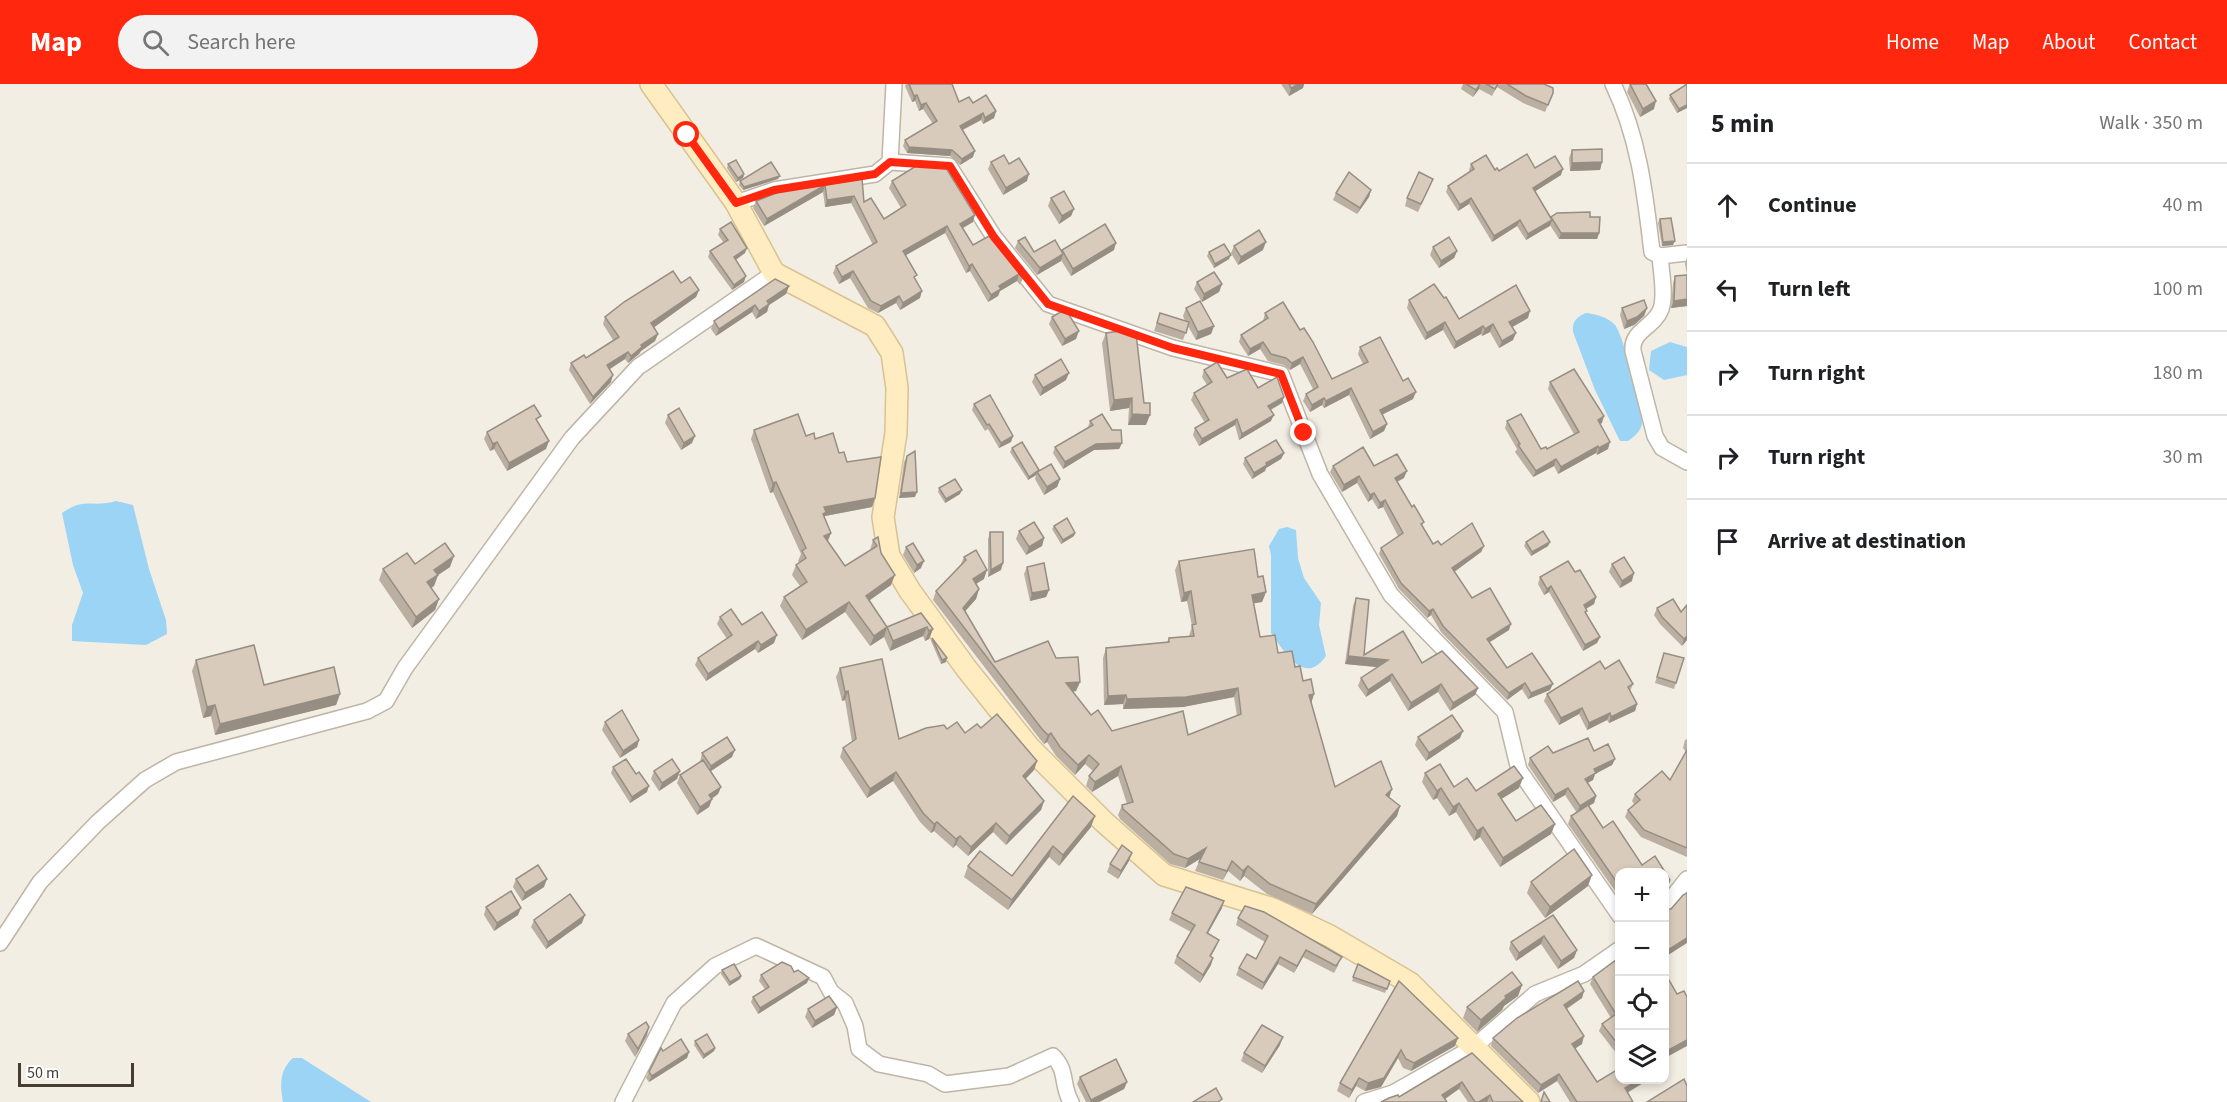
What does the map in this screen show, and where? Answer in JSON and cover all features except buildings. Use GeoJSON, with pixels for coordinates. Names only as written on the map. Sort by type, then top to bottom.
{"type":"FeatureCollection","features":[{"type":"Feature","properties":{"kind":"street"},"geometry":{"type":"LineString","coordinates":[[651,84],[736,203],[774,273],[875,326],[892,353],[897,388],[896,433],[883,517],[889,556],[910,591],[966,668],[1029,747],[1104,822],[1164,875],[1273,909],[1330,936],[1410,983],[1529,1102]]}},
{"type":"Feature","properties":{"kind":"street"},"geometry":{"type":"LineString","coordinates":[[890,162],[894,84]]}},
{"type":"Feature","properties":{"kind":"street"},"geometry":{"type":"LineString","coordinates":[[1613,84],[1627,112],[1642,171],[1652,252],[1660,256],[1687,253]]}},
{"type":"Feature","properties":{"kind":"street"},"geometry":{"type":"LineString","coordinates":[[736,203],[774,190],[875,174],[890,162],[950,166],[994,237],[1048,304],[1173,348],[1281,374],[1320,474],[1391,595],[1505,712],[1519,770],[1615,909]]}},
{"type":"Feature","properties":{"kind":"street"},"geometry":{"type":"LineString","coordinates":[[1660,256],[1661,308],[1653,323],[1638,333],[1632,341],[1633,351],[1656,436],[1662,448],[1687,462]]}},
{"type":"Feature","properties":{"kind":"street"},"geometry":{"type":"LineString","coordinates":[[0,943],[40,882],[98,822],[145,780],[176,762],[367,711],[386,701],[428,636],[572,438],[638,367],[774,273]]}},
{"type":"Feature","properties":{"kind":"street"},"geometry":{"type":"LineString","coordinates":[[1669,903],[1686,882]]}},
{"type":"Feature","properties":{"kind":"street"},"geometry":{"type":"LineString","coordinates":[[623,1102],[674,1003],[715,966],[756,946],[823,977],[831,992],[845,1003],[855,1026],[859,1049],[879,1064],[928,1074],[945,1084],[1009,1076],[1053,1056],[1062,1066],[1067,1095],[1071,1102]]}},
{"type":"Feature","properties":{"kind":"street"},"geometry":{"type":"LineString","coordinates":[[1364,1102],[1393,1093],[1474,1047],[1535,994],[1584,974],[1615,952]]}},
{"type":"Feature","properties":{"kind":"water"},"geometry":{"type":"Polygon","coordinates":[[[1586,313],[1602,316],[1615,325],[1628,357],[1642,424],[1635,436],[1628,441],[1620,441],[1595,390],[1573,332],[1575,320],[1586,313]]]}},
{"type":"Feature","properties":{"kind":"water"},"geometry":{"type":"Polygon","coordinates":[[[1670,342],[1687,347],[1687,375],[1664,380],[1649,370],[1651,351],[1670,342]]]}},
{"type":"Feature","properties":{"kind":"water"},"geometry":{"type":"Polygon","coordinates":[[[116,501],[133,505],[149,569],[166,620],[167,634],[146,645],[72,641],[72,625],[83,593],[73,565],[62,513],[77,505],[116,501]]]}},
{"type":"Feature","properties":{"kind":"water"},"geometry":{"type":"Polygon","coordinates":[[[1287,527],[1296,530],[1298,558],[1304,578],[1321,603],[1319,625],[1326,656],[1318,665],[1310,668],[1303,667],[1289,657],[1271,633],[1269,546],[1279,529],[1287,527]]]}},
{"type":"Feature","properties":{"kind":"water"},"geometry":{"type":"Polygon","coordinates":[[[293,1058],[302,1058],[371,1102],[283,1102],[281,1090],[283,1073],[293,1058]]]}},
{"type":"Feature","properties":{"kind":"route"},"geometry":{"type":"LineString","coordinates":[[687,135],[736,203],[774,190],[875,174],[890,162],[950,166],[994,237],[1029,284],[1048,304],[1173,348],[1281,374],[1304,433]]}}]}
